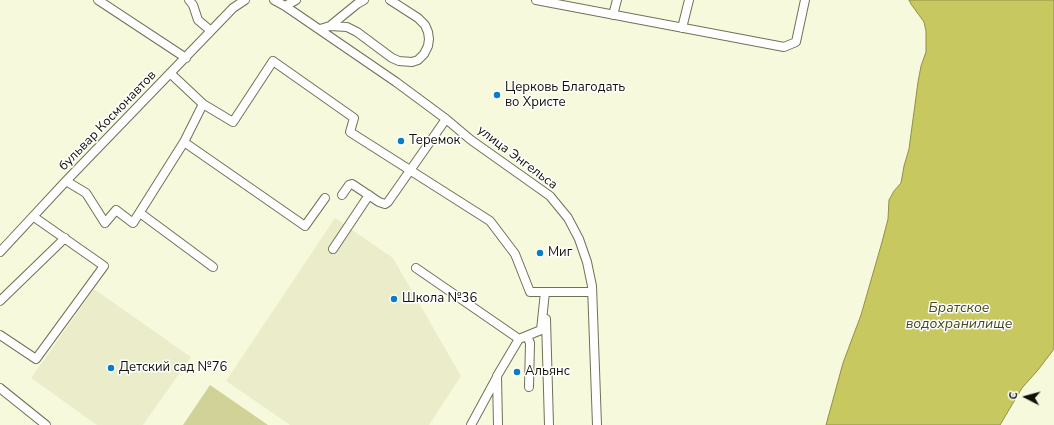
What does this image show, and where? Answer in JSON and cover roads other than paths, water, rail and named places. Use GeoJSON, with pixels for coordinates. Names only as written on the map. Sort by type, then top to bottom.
{"type":"FeatureCollection","features":[{"type":"Feature","properties":{"kind":"street"},"geometry":{"type":"LineString","coordinates":[[98,0],[186,58]]}},
{"type":"Feature","properties":{"kind":"street"},"geometry":{"type":"LineString","coordinates":[[189,0],[193,5],[198,20],[211,31]]}},
{"type":"Feature","properties":{"kind":"street"},"geometry":{"type":"LineString","coordinates":[[235,4],[245,0]]}},
{"type":"Feature","properties":{"kind":"street","name":"улица Энгельса"},"geometry":{"type":"LineString","coordinates":[[274,0],[282,3],[396,82],[472,140],[550,196],[568,218],[579,238],[588,262],[592,292],[597,425]]}},
{"type":"Feature","properties":{"kind":"street"},"geometry":{"type":"LineString","coordinates":[[282,3],[296,0]]}},
{"type":"Feature","properties":{"kind":"street"},"geometry":{"type":"LineString","coordinates":[[320,30],[330,26],[364,0]]}},
{"type":"Feature","properties":{"kind":"street"},"geometry":{"type":"LineString","coordinates":[[330,26],[347,27],[357,32],[392,58],[399,61],[412,62],[418,60],[424,54],[428,46],[429,39],[425,25],[418,18],[390,0]]}},
{"type":"Feature","properties":{"kind":"street"},"geometry":{"type":"LineString","coordinates":[[536,0],[784,47],[796,42],[805,0]]}},
{"type":"Feature","properties":{"kind":"street"},"geometry":{"type":"LineString","coordinates":[[613,15],[616,0]]}},
{"type":"Feature","properties":{"kind":"street"},"geometry":{"type":"LineString","coordinates":[[682,28],[689,0]]}},
{"type":"Feature","properties":{"kind":"street","name":"бульвар Космонавтов"},"geometry":{"type":"LineString","coordinates":[[0,252],[186,58],[235,4]]}},
{"type":"Feature","properties":{"kind":"street"},"geometry":{"type":"LineString","coordinates":[[170,74],[204,104],[233,122],[274,61],[354,118],[350,132],[490,221],[515,254],[530,292],[592,292]]}},
{"type":"Feature","properties":{"kind":"street"},"geometry":{"type":"LineString","coordinates":[[66,182],[86,193],[105,223],[116,210],[133,224],[184,142],[204,104]]}},
{"type":"Feature","properties":{"kind":"street"},"geometry":{"type":"LineString","coordinates":[[342,195],[349,185],[352,184],[380,202],[385,204],[388,202],[446,119]]}},
{"type":"Feature","properties":{"kind":"street"},"geometry":{"type":"LineString","coordinates":[[184,142],[305,226],[325,198]]}},
{"type":"Feature","properties":{"kind":"street"},"geometry":{"type":"LineString","coordinates":[[333,249],[369,195]]}},
{"type":"Feature","properties":{"kind":"street"},"geometry":{"type":"LineString","coordinates":[[140,213],[213,267]]}},
{"type":"Feature","properties":{"kind":"street"},"geometry":{"type":"LineString","coordinates":[[0,335],[36,359],[104,266],[34,217]]}},
{"type":"Feature","properties":{"kind":"street"},"geometry":{"type":"LineString","coordinates":[[0,301],[65,238]]}},
{"type":"Feature","properties":{"kind":"street"},"geometry":{"type":"LineString","coordinates":[[416,268],[530,343],[529,387]]}},
{"type":"Feature","properties":{"kind":"street"},"geometry":{"type":"LineString","coordinates":[[471,425],[497,376],[523,337],[540,330],[545,292]]}},
{"type":"Feature","properties":{"kind":"street"},"geometry":{"type":"LineString","coordinates":[[545,292],[549,425]]}},
{"type":"Feature","properties":{"kind":"street"},"geometry":{"type":"LineString","coordinates":[[497,376],[498,425]]}},
{"type":"Feature","properties":{"kind":"street"},"geometry":{"type":"LineString","coordinates":[[0,388],[46,425]]}},
{"type":"Feature","properties":{"kind":"water","name":"Братское водохранилище"},"geometry":{"type":"Polygon","coordinates":[[[909,0],[1054,0],[1054,349],[1022,388],[1000,425],[826,425],[843,363],[861,315],[882,242],[888,219],[889,200],[901,183],[909,149],[918,82],[921,66],[926,52],[926,31],[924,22],[909,0]]]}},
{"type":"Feature","properties":{"kind":"place","name":"Церковь Благодать во Христе"},"geometry":{"type":"Point","coordinates":[497,95]}},
{"type":"Feature","properties":{"kind":"place","name":"Теремок"},"geometry":{"type":"Point","coordinates":[401,141]}},
{"type":"Feature","properties":{"kind":"place","name":"Миг"},"geometry":{"type":"Point","coordinates":[540,253]}},
{"type":"Feature","properties":{"kind":"place","name":"Школа №36"},"geometry":{"type":"Point","coordinates":[394,299]}},
{"type":"Feature","properties":{"kind":"place","name":"Детский сад №76"},"geometry":{"type":"Point","coordinates":[111,368]}},
{"type":"Feature","properties":{"kind":"place","name":"Альянс"},"geometry":{"type":"Point","coordinates":[517,372]}}]}
